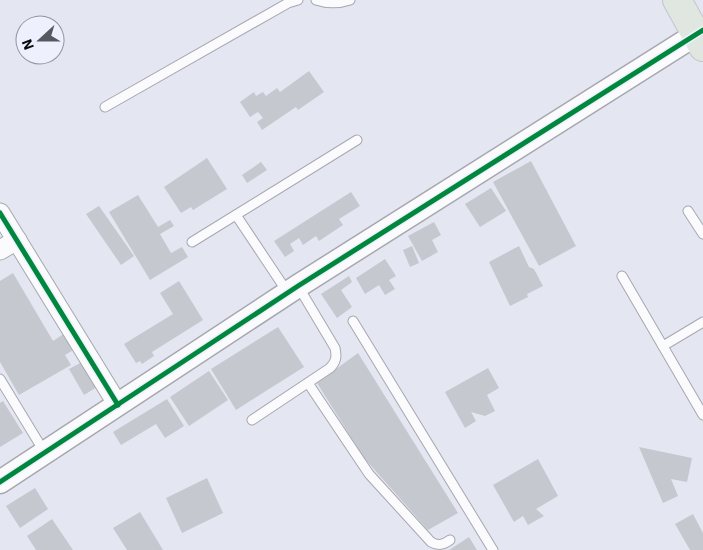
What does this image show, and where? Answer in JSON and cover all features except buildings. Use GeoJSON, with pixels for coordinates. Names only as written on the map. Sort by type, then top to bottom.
{"type":"FeatureCollection","features":[{"type":"Feature","properties":{"kind":"highway"},"geometry":{"type":"LineString","coordinates":[[677,0],[701,37]]}},
{"type":"Feature","properties":{"kind":"street"},"geometry":{"type":"LineString","coordinates":[[0,482],[293,290],[701,37]]}},
{"type":"Feature","properties":{"kind":"street"},"geometry":{"type":"LineString","coordinates":[[0,213],[118,406]]}},
{"type":"Feature","properties":{"kind":"street"},"geometry":{"type":"LineString","coordinates":[[0,250],[17,240]]}},
{"type":"Feature","properties":{"kind":"lane"},"geometry":{"type":"LineString","coordinates":[[105,107],[288,3],[298,0]]}},
{"type":"Feature","properties":{"kind":"lane"},"geometry":{"type":"LineString","coordinates":[[316,0],[332,4],[350,0]]}},
{"type":"Feature","properties":{"kind":"lane"},"geometry":{"type":"LineString","coordinates":[[192,242],[357,140]]}},
{"type":"Feature","properties":{"kind":"lane"},"geometry":{"type":"LineString","coordinates":[[688,211],[703,234]]}},
{"type":"Feature","properties":{"kind":"lane"},"geometry":{"type":"LineString","coordinates":[[236,215],[335,348],[336,354],[334,364],[330,368],[252,420]]}},
{"type":"Feature","properties":{"kind":"lane"},"geometry":{"type":"LineString","coordinates":[[622,276],[703,415]]}},
{"type":"Feature","properties":{"kind":"lane"},"geometry":{"type":"LineString","coordinates":[[353,321],[494,550]]}},
{"type":"Feature","properties":{"kind":"lane"},"geometry":{"type":"LineString","coordinates":[[663,346],[703,322]]}},
{"type":"Feature","properties":{"kind":"lane"},"geometry":{"type":"LineString","coordinates":[[0,379],[45,453]]}},
{"type":"Feature","properties":{"kind":"lane"},"geometry":{"type":"LineString","coordinates":[[308,383],[362,464],[431,542],[438,545],[450,540]]}},
{"type":"Feature","properties":{"kind":"cycle path"},"geometry":{"type":"LineString","coordinates":[[0,482],[298,286],[703,30]]}},
{"type":"Feature","properties":{"kind":"cycle path"},"geometry":{"type":"LineString","coordinates":[[0,213],[118,405]]}}]}
